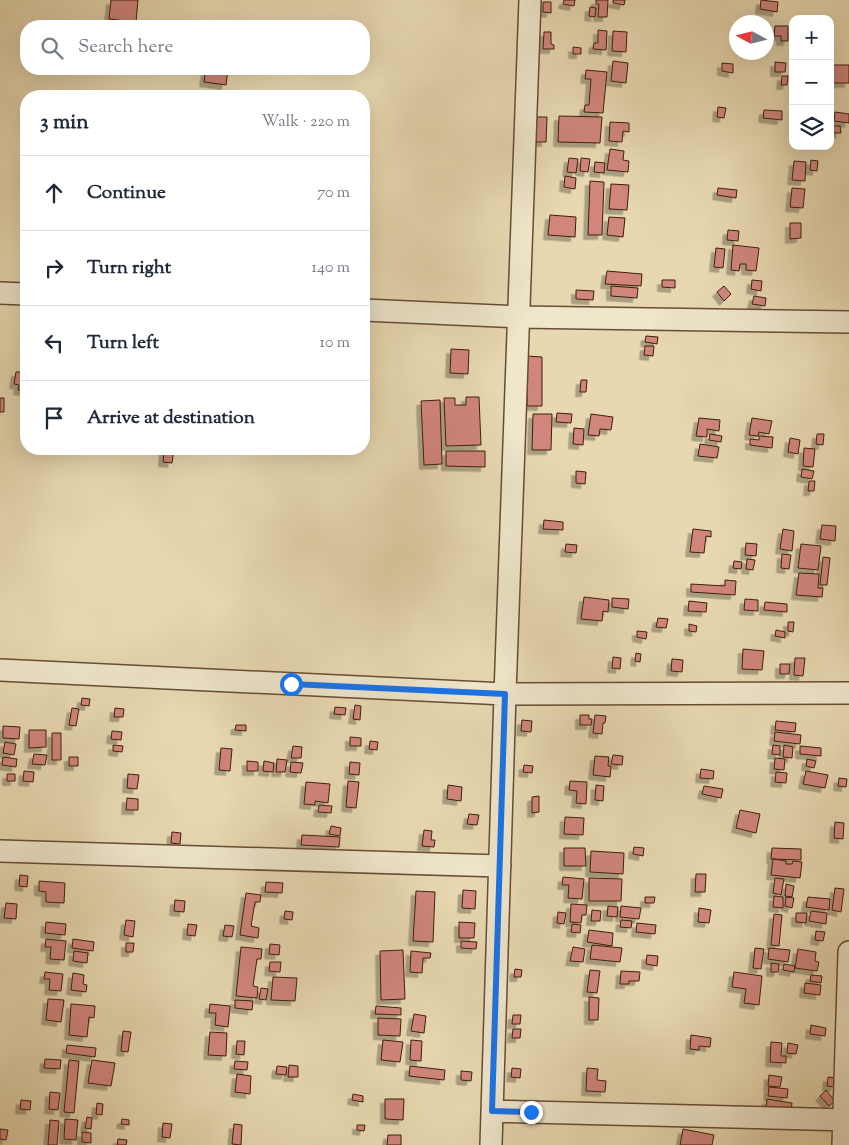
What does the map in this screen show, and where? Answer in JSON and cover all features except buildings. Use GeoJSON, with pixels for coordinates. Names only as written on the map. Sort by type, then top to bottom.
{"type":"FeatureCollection","features":[{"type":"Feature","properties":{"kind":"street"},"geometry":{"type":"LineString","coordinates":[[490,1145],[530,0]]}},
{"type":"Feature","properties":{"kind":"street"},"geometry":{"type":"LineString","coordinates":[[0,293],[20,294]]}},
{"type":"Feature","properties":{"kind":"street"},"geometry":{"type":"LineString","coordinates":[[370,310],[519,317],[849,322]]}},
{"type":"Feature","properties":{"kind":"street"},"geometry":{"type":"LineString","coordinates":[[0,670],[505,694],[849,693]]}},
{"type":"Feature","properties":{"kind":"street"},"geometry":{"type":"LineString","coordinates":[[0,851],[500,866]]}},
{"type":"Feature","properties":{"kind":"street"},"geometry":{"type":"LineString","coordinates":[[843,1145],[846,1120],[849,952]]}},
{"type":"Feature","properties":{"kind":"street"},"geometry":{"type":"LineString","coordinates":[[492,1111],[846,1120]]}},
{"type":"Feature","properties":{"kind":"route"},"geometry":{"type":"LineString","coordinates":[[291,684],[505,694],[492,1111],[531,1112]]}}]}
